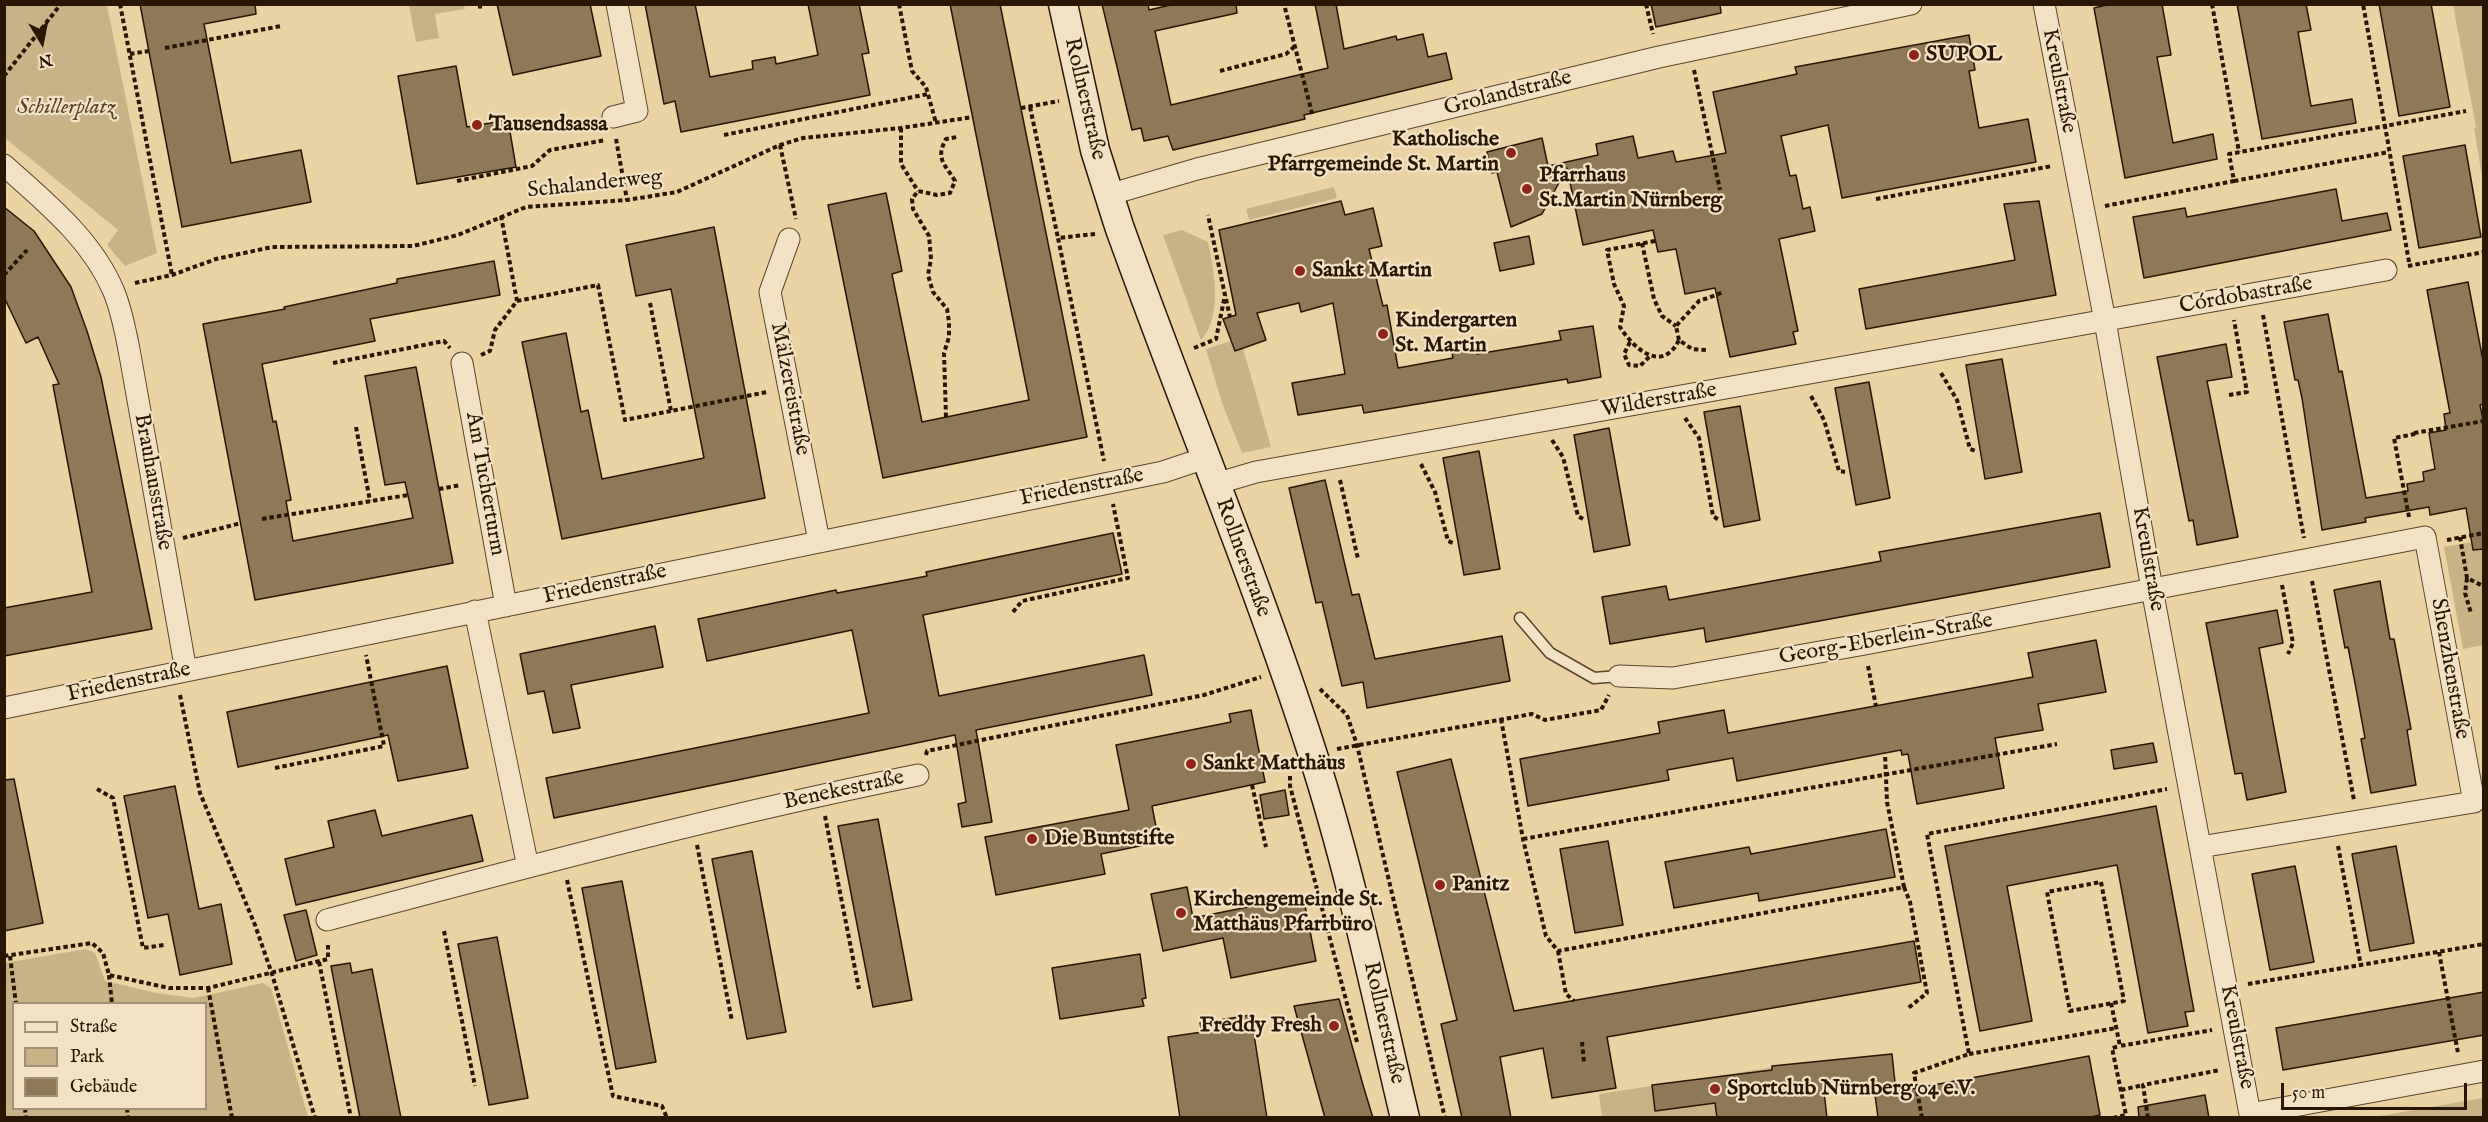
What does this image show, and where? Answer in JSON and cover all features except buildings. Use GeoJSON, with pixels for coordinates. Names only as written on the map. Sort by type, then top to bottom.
{"type":"FeatureCollection","features":[{"type":"Feature","properties":{"kind":"street"},"geometry":{"type":"LineString","coordinates":[[613,117],[637,111],[617,4]]}},
{"type":"Feature","properties":{"kind":"street","name":"Rollnerstraße"},"geometry":{"type":"LineString","coordinates":[[1064,4],[1089,127],[1108,195],[1101,231],[1210,471],[1271,680],[1313,754],[1336,833],[1405,1118]]}},
{"type":"Feature","properties":{"kind":"street","name":"Grolandstraße"},"geometry":{"type":"LineString","coordinates":[[1108,195],[1168,176],[1647,60],[1911,4]]}},
{"type":"Feature","properties":{"kind":"street","name":"Kreulstraße"},"geometry":{"type":"LineString","coordinates":[[2044,4],[2105,321],[2152,590],[2250,1114],[2462,1075]]}},
{"type":"Feature","properties":{"kind":"street"},"geometry":{"type":"LineString","coordinates":[[4,165],[57,213],[88,249],[114,293]]}},
{"type":"Feature","properties":{"kind":"street","name":"Mälzereistraße"},"geometry":{"type":"LineString","coordinates":[[789,239],[770,292],[819,541]]}},
{"type":"Feature","properties":{"kind":"street","name":"Córdobastraße"},"geometry":{"type":"LineString","coordinates":[[2105,321],[2386,270]]}},
{"type":"Feature","properties":{"kind":"street","name":"Brauhausstraße"},"geometry":{"type":"LineString","coordinates":[[114,293],[123,316],[130,355],[181,672]]}},
{"type":"Feature","properties":{"kind":"street","name":"Wilderstraße"},"geometry":{"type":"LineString","coordinates":[[1210,471],[1256,472],[1335,459],[2105,321]]}},
{"type":"Feature","properties":{"kind":"street","name":"Am Tucherturm"},"geometry":{"type":"LineString","coordinates":[[462,363],[506,606]]}},
{"type":"Feature","properties":{"kind":"street","name":"Friedenstraße"},"geometry":{"type":"LineString","coordinates":[[4,708],[1163,472],[1210,471]]}},
{"type":"Feature","properties":{"kind":"street"},"geometry":{"type":"LineString","coordinates":[[2152,590],[2419,538]]}},
{"type":"Feature","properties":{"kind":"street","name":"Shenzhenstraße"},"geometry":{"type":"LineString","coordinates":[[2200,848],[2474,802],[2419,538]]}},
{"type":"Feature","properties":{"kind":"street","name":"Georg-Eberlein-Straße"},"geometry":{"type":"LineString","coordinates":[[1619,676],[1673,678],[2152,590]]}},
{"type":"Feature","properties":{"kind":"street"},"geometry":{"type":"LineString","coordinates":[[475,611],[528,867]]}},
{"type":"Feature","properties":{"kind":"street","name":"Benekestraße"},"geometry":{"type":"LineString","coordinates":[[327,920],[821,794],[918,775]]}},
{"type":"Feature","properties":{"kind":"street"},"geometry":{"type":"LineString","coordinates":[[2462,1075],[2484,1071]]}},
{"type":"Feature","properties":{"kind":"lane"},"geometry":{"type":"LineString","coordinates":[[1520,618],[1550,653],[1594,678],[1619,676]]}},
{"type":"Feature","properties":{"kind":"path"},"geometry":{"type":"LineString","coordinates":[[4,76],[61,4]]}},
{"type":"Feature","properties":{"kind":"path"},"geometry":{"type":"LineString","coordinates":[[120,4],[172,275]]}},
{"type":"Feature","properties":{"kind":"path"},"geometry":{"type":"LineString","coordinates":[[480,4],[480,10]]}},
{"type":"Feature","properties":{"kind":"path"},"geometry":{"type":"LineString","coordinates":[[899,4],[912,71],[926,87],[936,123]]}},
{"type":"Feature","properties":{"kind":"path"},"geometry":{"type":"LineString","coordinates":[[1646,4],[1653,33]]}},
{"type":"Feature","properties":{"kind":"path"},"geometry":{"type":"LineString","coordinates":[[2212,4],[2239,152]]}},
{"type":"Feature","properties":{"kind":"path"},"geometry":{"type":"LineString","coordinates":[[2363,4],[2410,266]]}},
{"type":"Feature","properties":{"kind":"path"},"geometry":{"type":"LineString","coordinates":[[1285,8],[1313,117]]}},
{"type":"Feature","properties":{"kind":"path"},"geometry":{"type":"LineString","coordinates":[[165,48],[281,26]]}},
{"type":"Feature","properties":{"kind":"path"},"geometry":{"type":"LineString","coordinates":[[1220,71],[1286,54],[1294,47]]}},
{"type":"Feature","properties":{"kind":"path"},"geometry":{"type":"LineString","coordinates":[[130,54],[149,51]]}},
{"type":"Feature","properties":{"kind":"path"},"geometry":{"type":"LineString","coordinates":[[1698,86],[1720,190]]}},
{"type":"Feature","properties":{"kind":"path"},"geometry":{"type":"LineString","coordinates":[[724,135],[928,93]]}},
{"type":"Feature","properties":{"kind":"path"},"geometry":{"type":"LineString","coordinates":[[1021,108],[1066,100]]}},
{"type":"Feature","properties":{"kind":"path"},"geometry":{"type":"LineString","coordinates":[[1030,107],[1109,483]]}},
{"type":"Feature","properties":{"kind":"path"},"geometry":{"type":"LineString","coordinates":[[2234,181],[2229,154],[2466,111]]}},
{"type":"Feature","properties":{"kind":"path","name":"Schalanderweg"},"geometry":{"type":"LineString","coordinates":[[114,293],[136,282],[172,275],[216,260],[272,247],[413,246],[458,236],[526,207],[627,200],[677,192],[780,145],[804,138],[901,128],[973,117]]}},
{"type":"Feature","properties":{"kind":"path"},"geometry":{"type":"LineString","coordinates":[[901,128],[901,164],[918,190],[937,195],[950,193],[955,181],[943,164],[940,150],[946,139],[957,137]]}},
{"type":"Feature","properties":{"kind":"path"},"geometry":{"type":"LineString","coordinates":[[457,181],[532,166],[550,150],[616,138],[627,200]]}},
{"type":"Feature","properties":{"kind":"path"},"geometry":{"type":"LineString","coordinates":[[780,145],[796,220],[789,239]]}},
{"type":"Feature","properties":{"kind":"path"},"geometry":{"type":"LineString","coordinates":[[2083,210],[2390,152]]}},
{"type":"Feature","properties":{"kind":"path"},"geometry":{"type":"LineString","coordinates":[[1876,199],[2074,162]]}},
{"type":"Feature","properties":{"kind":"path"},"geometry":{"type":"LineString","coordinates":[[918,190],[912,199],[913,209],[929,236],[931,259],[928,275],[933,292],[947,309],[949,322],[949,337],[944,353],[946,417]]}},
{"type":"Feature","properties":{"kind":"path"},"geometry":{"type":"LineString","coordinates":[[1208,215],[1230,317]]}},
{"type":"Feature","properties":{"kind":"path"},"geometry":{"type":"LineString","coordinates":[[501,216],[517,301]]}},
{"type":"Feature","properties":{"kind":"path"},"geometry":{"type":"LineString","coordinates":[[1058,238],[1101,231]]}},
{"type":"Feature","properties":{"kind":"path"},"geometry":{"type":"LineString","coordinates":[[1642,243],[1654,299],[1662,316],[1676,326],[1679,340],[1675,348],[1660,357],[1650,356],[1630,342],[1620,327],[1624,306],[1614,284],[1607,250],[1642,243],[1655,241]]}},
{"type":"Feature","properties":{"kind":"path"},"geometry":{"type":"LineString","coordinates":[[4,275],[27,250]]}},
{"type":"Feature","properties":{"kind":"path"},"geometry":{"type":"LineString","coordinates":[[2386,270],[2484,252]]}},
{"type":"Feature","properties":{"kind":"path"},"geometry":{"type":"LineString","coordinates":[[333,363],[444,341],[462,363],[490,351],[495,330],[517,301],[598,285],[625,420],[789,388]]}},
{"type":"Feature","properties":{"kind":"path"},"geometry":{"type":"LineString","coordinates":[[1676,326],[1699,301],[1724,292]]}},
{"type":"Feature","properties":{"kind":"path"},"geometry":{"type":"LineString","coordinates":[[2260,294],[2358,821]]}},
{"type":"Feature","properties":{"kind":"path"},"geometry":{"type":"LineString","coordinates":[[1194,348],[1216,339],[1225,295]]}},
{"type":"Feature","properties":{"kind":"path"},"geometry":{"type":"LineString","coordinates":[[2229,395],[2247,392],[2230,299]]}},
{"type":"Feature","properties":{"kind":"path"},"geometry":{"type":"LineString","coordinates":[[650,303],[671,411]]}},
{"type":"Feature","properties":{"kind":"path"},"geometry":{"type":"LineString","coordinates":[[1679,340],[1692,349],[1706,350]]}},
{"type":"Feature","properties":{"kind":"path"},"geometry":{"type":"LineString","coordinates":[[1630,342],[1624,354],[1629,364],[1640,366],[1650,356]]}},
{"type":"Feature","properties":{"kind":"path"},"geometry":{"type":"LineString","coordinates":[[1927,352],[1949,383],[1957,400],[1970,449],[1976,451]]}},
{"type":"Feature","properties":{"kind":"path"},"geometry":{"type":"LineString","coordinates":[[1797,376],[1824,420],[1839,471],[1845,472]]}},
{"type":"Feature","properties":{"kind":"path"},"geometry":{"type":"LineString","coordinates":[[1670,399],[1699,438],[1713,516],[1719,520]]}},
{"type":"Feature","properties":{"kind":"path"},"geometry":{"type":"LineString","coordinates":[[2484,420],[2394,438],[2419,538],[2441,541],[2484,533]]}},
{"type":"Feature","properties":{"kind":"path"},"geometry":{"type":"LineString","coordinates":[[1540,422],[1563,457],[1578,516],[1583,519]]}},
{"type":"Feature","properties":{"kind":"path"},"geometry":{"type":"LineString","coordinates":[[356,427],[369,501]]}},
{"type":"Feature","properties":{"kind":"path"},"geometry":{"type":"LineString","coordinates":[[1411,445],[1435,492],[1448,541],[1454,543]]}},
{"type":"Feature","properties":{"kind":"path"},"geometry":{"type":"LineString","coordinates":[[1335,459],[1358,559]]}},
{"type":"Feature","properties":{"kind":"path"},"geometry":{"type":"LineString","coordinates":[[262,519],[408,495]]}},
{"type":"Feature","properties":{"kind":"path"},"geometry":{"type":"LineString","coordinates":[[1013,612],[1022,601],[1128,578],[1116,516]]}},
{"type":"Feature","properties":{"kind":"path"},"geometry":{"type":"LineString","coordinates":[[162,543],[241,523]]}},
{"type":"Feature","properties":{"kind":"path"},"geometry":{"type":"LineString","coordinates":[[2460,537],[2467,578],[2465,593],[2471,613]]}},
{"type":"Feature","properties":{"kind":"path"},"geometry":{"type":"LineString","coordinates":[[2277,564],[2293,643],[2288,654]]}},
{"type":"Feature","properties":{"kind":"path"},"geometry":{"type":"LineString","coordinates":[[2467,578],[2483,586]]}},
{"type":"Feature","properties":{"kind":"path"},"geometry":{"type":"LineString","coordinates":[[275,768],[384,746],[362,634]]}},
{"type":"Feature","properties":{"kind":"path"},"geometry":{"type":"LineString","coordinates":[[1865,644],[1876,706]]}},
{"type":"Feature","properties":{"kind":"path"},"geometry":{"type":"LineString","coordinates":[[1257,666],[1271,680]]}},
{"type":"Feature","properties":{"kind":"path"},"geometry":{"type":"LineString","coordinates":[[181,672],[200,793],[255,925],[315,1118]]}},
{"type":"Feature","properties":{"kind":"path"},"geometry":{"type":"LineString","coordinates":[[1313,754],[1532,714],[1545,720],[1601,710],[1619,676]]}},
{"type":"Feature","properties":{"kind":"path","name":"Benekestraße"},"geometry":{"type":"LineString","coordinates":[[918,775],[927,751],[1271,680]]}},
{"type":"Feature","properties":{"kind":"path"},"geometry":{"type":"LineString","coordinates":[[1501,719],[1523,839],[1546,936],[1558,951],[1566,994],[1574,1001]]}},
{"type":"Feature","properties":{"kind":"path"},"geometry":{"type":"LineString","coordinates":[[1523,839],[2057,744]]}},
{"type":"Feature","properties":{"kind":"path"},"geometry":{"type":"LineString","coordinates":[[1885,754],[1887,802],[1904,887],[1910,902],[1927,993],[1907,1009]]}},
{"type":"Feature","properties":{"kind":"path"},"geometry":{"type":"LineString","coordinates":[[1290,775],[1290,786],[1360,1053]]}},
{"type":"Feature","properties":{"kind":"path"},"geometry":{"type":"LineString","coordinates":[[1969,1054],[1927,834],[2189,784]]}},
{"type":"Feature","properties":{"kind":"path"},"geometry":{"type":"LineString","coordinates":[[1252,785],[1266,847]]}},
{"type":"Feature","properties":{"kind":"path"},"geometry":{"type":"LineString","coordinates":[[97,789],[113,798],[143,948],[164,945]]}},
{"type":"Feature","properties":{"kind":"path"},"geometry":{"type":"LineString","coordinates":[[821,794],[860,989]]}},
{"type":"Feature","properties":{"kind":"path"},"geometry":{"type":"LineString","coordinates":[[2335,825],[2361,966]]}},
{"type":"Feature","properties":{"kind":"path"},"geometry":{"type":"LineString","coordinates":[[693,826],[732,1021]]}},
{"type":"Feature","properties":{"kind":"path"},"geometry":{"type":"LineString","coordinates":[[563,858],[613,1096],[662,1106],[667,1118]]}},
{"type":"Feature","properties":{"kind":"path"},"geometry":{"type":"LineString","coordinates":[[2101,882],[2124,1000],[2111,1003],[2070,1011],[2047,892],[2101,882]]}},
{"type":"Feature","properties":{"kind":"path"},"geometry":{"type":"LineString","coordinates":[[1558,951],[1904,887]]}},
{"type":"Feature","properties":{"kind":"path"},"geometry":{"type":"LineString","coordinates":[[109,975],[169,988],[208,988],[272,974],[328,959],[327,920]]}},
{"type":"Feature","properties":{"kind":"path"},"geometry":{"type":"LineString","coordinates":[[444,931],[475,1086]]}},
{"type":"Feature","properties":{"kind":"path"},"geometry":{"type":"LineString","coordinates":[[4,956],[92,943],[103,953],[109,975],[112,1002]]}},
{"type":"Feature","properties":{"kind":"path"},"geometry":{"type":"LineString","coordinates":[[2226,987],[2484,944]]}},
{"type":"Feature","properties":{"kind":"path"},"geometry":{"type":"LineString","coordinates":[[2439,952],[2462,1075]]}},
{"type":"Feature","properties":{"kind":"path"},"geometry":{"type":"LineString","coordinates":[[10,956],[15,1002]]}},
{"type":"Feature","properties":{"kind":"path"},"geometry":{"type":"LineString","coordinates":[[319,962],[351,1118]]}},
{"type":"Feature","properties":{"kind":"path"},"geometry":{"type":"LineString","coordinates":[[208,988],[232,1118]]}},
{"type":"Feature","properties":{"kind":"path"},"geometry":{"type":"LineString","coordinates":[[2111,1003],[2120,1046]]}},
{"type":"Feature","properties":{"kind":"path"},"geometry":{"type":"LineString","coordinates":[[2113,1118],[2126,1115],[2112,1048],[2234,1027]]}},
{"type":"Feature","properties":{"kind":"path"},"geometry":{"type":"LineString","coordinates":[[1922,1118],[1914,1073],[1969,1054],[2116,1028]]}},
{"type":"Feature","properties":{"kind":"path"},"geometry":{"type":"LineString","coordinates":[[1582,1042],[1584,1062]]}},
{"type":"Feature","properties":{"kind":"path"},"geometry":{"type":"LineString","coordinates":[[2121,1090],[2214,1071],[2242,1069]]}},
{"type":"Feature","properties":{"kind":"path"},"geometry":{"type":"LineString","coordinates":[[2143,1085],[2148,1118]]}},
{"type":"Feature","properties":{"kind":"green space","name":"Schillerplatz"},"geometry":{"type":"Polygon","coordinates":[[[5,4],[107,5],[157,253],[125,266],[107,245],[118,230],[5,138],[5,4]]]}},
{"type":"Feature","properties":{"kind":"green space"},"geometry":{"type":"Polygon","coordinates":[[[409,5],[464,5],[465,9],[435,14],[439,38],[416,42],[409,5]]]}},
{"type":"Feature","properties":{"kind":"green space"},"geometry":{"type":"Polygon","coordinates":[[[2453,5],[2483,5],[2483,182],[2474,128],[2476,127],[2453,5]]]}},
{"type":"Feature","properties":{"kind":"green space"},"geometry":{"type":"Polygon","coordinates":[[[1334,187],[1337,198],[1249,220],[1246,209],[1334,187]]]}},
{"type":"Feature","properties":{"kind":"green space"},"geometry":{"type":"Polygon","coordinates":[[[1182,230],[1208,242],[1213,266],[1215,293],[1212,319],[1201,340],[1163,235],[1182,230]]]}},
{"type":"Feature","properties":{"kind":"green space"},"geometry":{"type":"Polygon","coordinates":[[[1231,341],[1235,350],[1243,348],[1271,447],[1242,453],[1222,403],[1206,349],[1231,341]]]}},
{"type":"Feature","properties":{"kind":"green space"},"geometry":{"type":"Polygon","coordinates":[[[2483,540],[2483,645],[2463,649],[2444,547],[2483,540]]]}},
{"type":"Feature","properties":{"kind":"green space"},"geometry":{"type":"Polygon","coordinates":[[[86,949],[95,953],[105,981],[156,993],[194,998],[263,983],[271,988],[308,1117],[5,1117],[5,963],[86,949]]]}},
{"type":"Feature","properties":{"kind":"green space","name":"Sportclub Nürnberg 04 e.V."},"geometry":{"type":"Polygon","coordinates":[[[1801,1063],[1807,1117],[1602,1117],[1599,1094],[1801,1063]]]}},
{"type":"Feature","properties":{"kind":"green space"},"geometry":{"type":"Polygon","coordinates":[[[2483,1098],[2483,1117],[2374,1117],[2483,1098]]]}},
{"type":"Feature","properties":{"kind":"place","name":"SUPOL"},"geometry":{"type":"Point","coordinates":[1914,55]}},
{"type":"Feature","properties":{"kind":"place","name":"Tausendsassa"},"geometry":{"type":"Point","coordinates":[477,125]}},
{"type":"Feature","properties":{"kind":"place","name":"Katholische Pfarrgemeinde St. Martin"},"geometry":{"type":"Point","coordinates":[1511,153]}},
{"type":"Feature","properties":{"kind":"place","name":"Pfarrhaus St.Martin Nürnberg"},"geometry":{"type":"Point","coordinates":[1527,189]}},
{"type":"Feature","properties":{"kind":"place","name":"Sankt Martin"},"geometry":{"type":"Point","coordinates":[1300,271]}},
{"type":"Feature","properties":{"kind":"place","name":"Kindergarten St. Martin"},"geometry":{"type":"Point","coordinates":[1383,334]}},
{"type":"Feature","properties":{"kind":"place","name":"Sankt Matthäus"},"geometry":{"type":"Point","coordinates":[1191,764]}},
{"type":"Feature","properties":{"kind":"place","name":"Die Buntstifte"},"geometry":{"type":"Point","coordinates":[1032,839]}},
{"type":"Feature","properties":{"kind":"place","name":"Panitz"},"geometry":{"type":"Point","coordinates":[1440,885]}},
{"type":"Feature","properties":{"kind":"place","name":"Kirchengemeinde St. Matthäus Pfarrbüro"},"geometry":{"type":"Point","coordinates":[1181,913]}},
{"type":"Feature","properties":{"kind":"place","name":"Freddy Fresh"},"geometry":{"type":"Point","coordinates":[1334,1026]}},
{"type":"Feature","properties":{"kind":"place","name":"Sportclub Nürnberg 04 e.V."},"geometry":{"type":"Point","coordinates":[1715,1089]}}]}
